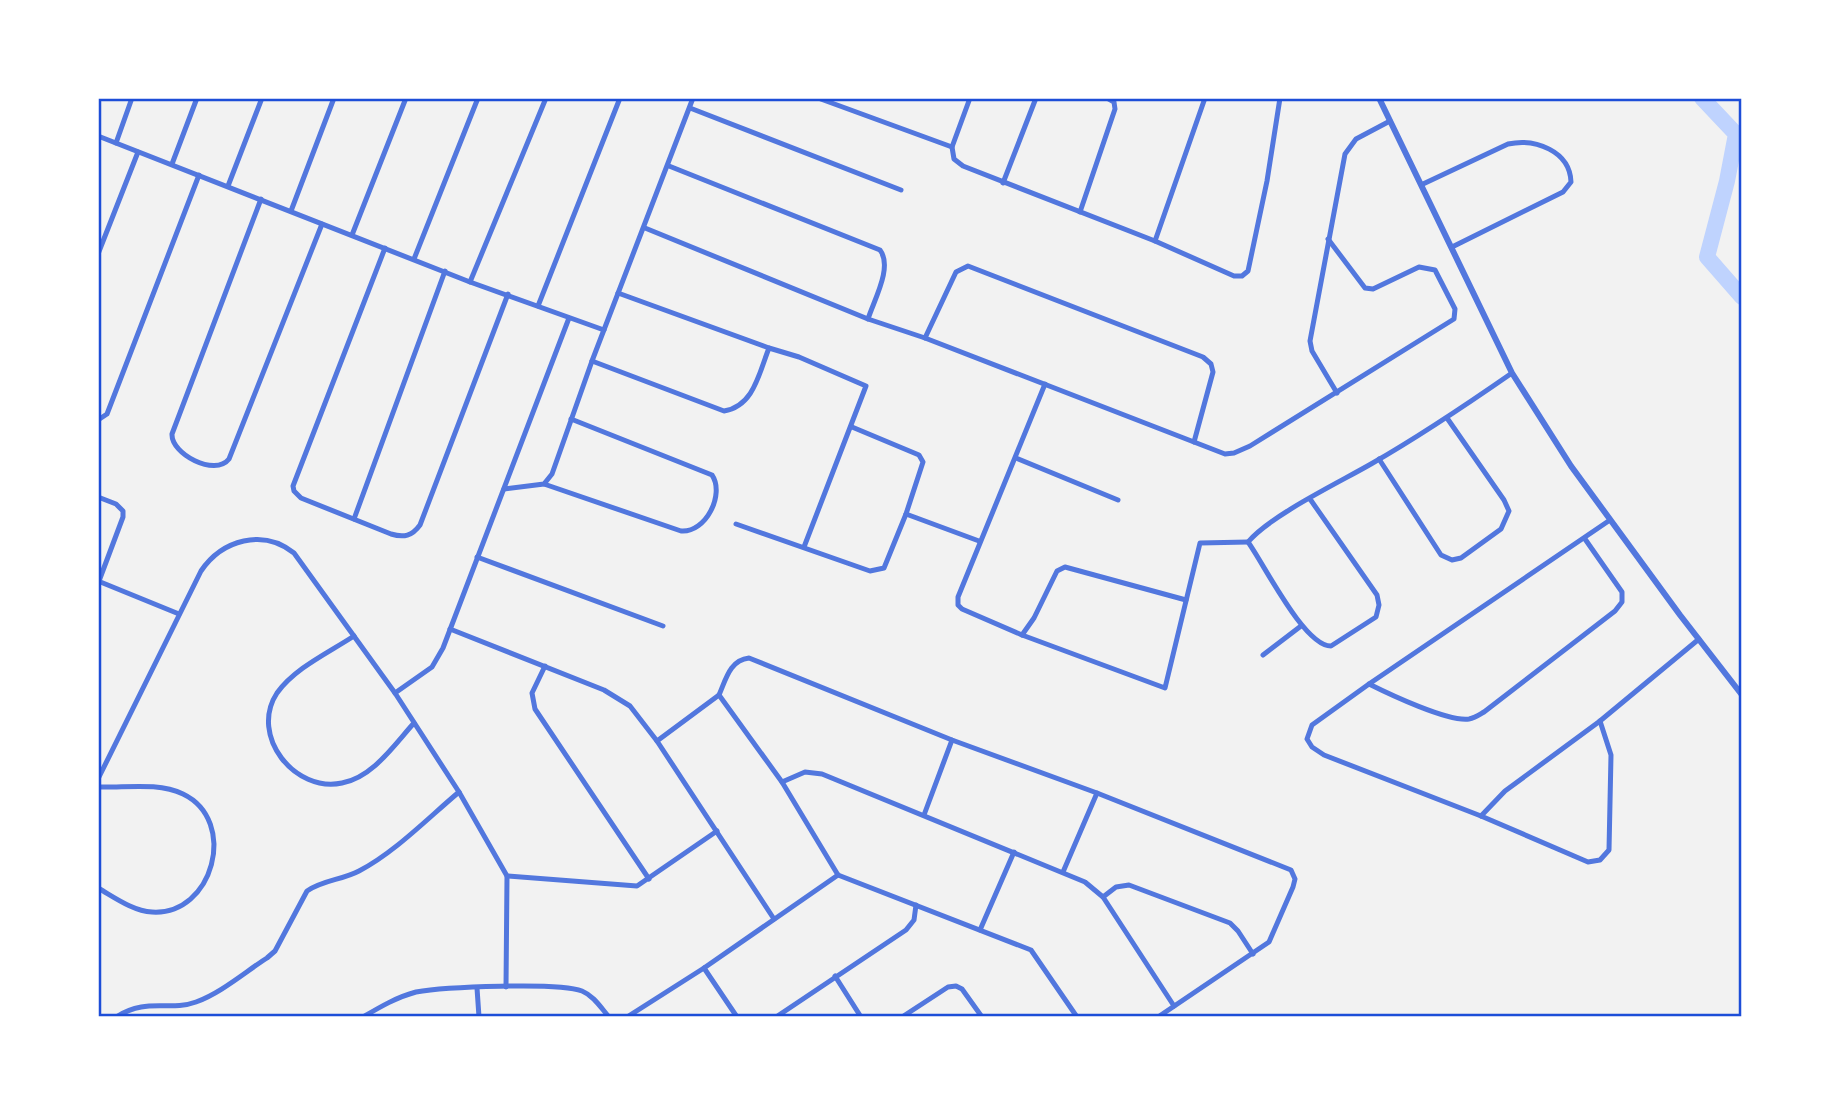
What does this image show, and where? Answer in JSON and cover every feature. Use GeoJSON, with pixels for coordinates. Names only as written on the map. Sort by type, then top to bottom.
{"type":"FeatureCollection","features":[{"type":"Feature","properties":{"kind":"street"},"geometry":{"type":"LineString","coordinates":[[116,143],[132,98]]}},
{"type":"Feature","properties":{"kind":"street"},"geometry":{"type":"LineString","coordinates":[[172,164],[197,98]]}},
{"type":"Feature","properties":{"kind":"street"},"geometry":{"type":"LineString","coordinates":[[228,186],[262,98]]}},
{"type":"Feature","properties":{"kind":"street"},"geometry":{"type":"LineString","coordinates":[[291,211],[334,98]]}},
{"type":"Feature","properties":{"kind":"street"},"geometry":{"type":"LineString","coordinates":[[352,235],[406,98]]}},
{"type":"Feature","properties":{"kind":"street"},"geometry":{"type":"LineString","coordinates":[[414,260],[478,98]]}},
{"type":"Feature","properties":{"kind":"street"},"geometry":{"type":"LineString","coordinates":[[470,282],[546,98]]}},
{"type":"Feature","properties":{"kind":"street"},"geometry":{"type":"LineString","coordinates":[[538,306],[621,98]]}},
{"type":"Feature","properties":{"kind":"street"},"geometry":{"type":"LineString","coordinates":[[544,484],[552,474],[592,361],[693,98]]}},
{"type":"Feature","properties":{"kind":"street"},"geometry":{"type":"LineString","coordinates":[[818,98],[952,147]]}},
{"type":"Feature","properties":{"kind":"street"},"geometry":{"type":"LineString","coordinates":[[970,98],[952,147],[954,159],[962,166],[1155,241],[1234,276],[1242,276],[1248,271],[1267,181],[1280,98]]}},
{"type":"Feature","properties":{"kind":"street"},"geometry":{"type":"LineString","coordinates":[[1003,183],[1036,98]]}},
{"type":"Feature","properties":{"kind":"street"},"geometry":{"type":"LineString","coordinates":[[1080,212],[1115,109],[1114,102],[1107,98]]}},
{"type":"Feature","properties":{"kind":"street"},"geometry":{"type":"LineString","coordinates":[[1155,241],[1205,98]]}},
{"type":"Feature","properties":{"kind":"street"},"geometry":{"type":"LineString","coordinates":[[1379,98],[1423,184],[1512,373],[1572,466],[1742,695]]}},
{"type":"Feature","properties":{"kind":"street"},"geometry":{"type":"LineString","coordinates":[[690,108],[901,190]]}},
{"type":"Feature","properties":{"kind":"street"},"geometry":{"type":"LineString","coordinates":[[1337,393],[1312,351],[1310,341],[1328,239],[1345,154],[1356,139],[1390,121]]}},
{"type":"Feature","properties":{"kind":"street"},"geometry":{"type":"LineString","coordinates":[[98,136],[470,282],[604,330]]}},
{"type":"Feature","properties":{"kind":"street"},"geometry":{"type":"LineString","coordinates":[[1423,184],[1518,141],[1544,145],[1567,166],[1571,183],[1563,192],[1452,247]]}},
{"type":"Feature","properties":{"kind":"street"},"geometry":{"type":"LineString","coordinates":[[98,254],[138,152]]}},
{"type":"Feature","properties":{"kind":"street"},"geometry":{"type":"LineString","coordinates":[[668,166],[880,250],[884,256],[885,269],[868,319]]}},
{"type":"Feature","properties":{"kind":"street"},"geometry":{"type":"LineString","coordinates":[[98,420],[107,414],[199,175]]}},
{"type":"Feature","properties":{"kind":"street"},"geometry":{"type":"LineString","coordinates":[[261,199],[172,433],[174,446],[181,452],[212,467],[220,467],[229,460],[322,224]]}},
{"type":"Feature","properties":{"kind":"street"},"geometry":{"type":"LineString","coordinates":[[645,228],[868,319],[925,338],[1225,454],[1250,446],[1450,324],[1454,319],[1456,313],[1437,272],[1431,268],[1419,267],[1373,289],[1365,288],[1328,239]]}},
{"type":"Feature","properties":{"kind":"street"},"geometry":{"type":"LineString","coordinates":[[385,248],[293,480],[294,491],[301,498],[399,536],[414,533],[420,525],[508,294]]}},
{"type":"Feature","properties":{"kind":"street"},"geometry":{"type":"LineString","coordinates":[[925,338],[956,272],[968,266],[980,270],[1203,357],[1211,364],[1213,372],[1194,442]]}},
{"type":"Feature","properties":{"kind":"street"},"geometry":{"type":"LineString","coordinates":[[354,519],[445,271]]}},
{"type":"Feature","properties":{"kind":"street"},"geometry":{"type":"LineString","coordinates":[[618,293],[799,357],[866,386],[804,547]]}},
{"type":"Feature","properties":{"kind":"street"},"geometry":{"type":"LineString","coordinates":[[395,693],[432,667],[450,629],[569,318]]}},
{"type":"Feature","properties":{"kind":"street"},"geometry":{"type":"LineString","coordinates":[[592,361],[724,411],[738,406],[752,393],[769,348]]}},
{"type":"Feature","properties":{"kind":"street"},"geometry":{"type":"LineString","coordinates":[[1045,384],[979,541],[958,597],[958,605],[1022,635],[1165,688],[1200,543],[1248,542],[1258,530],[1447,418],[1512,373]]}},
{"type":"Feature","properties":{"kind":"street"},"geometry":{"type":"LineString","coordinates":[[1379,459],[1441,555],[1452,559],[1461,558],[1501,529],[1509,512],[1504,500],[1447,418]]}},
{"type":"Feature","properties":{"kind":"street"},"geometry":{"type":"LineString","coordinates":[[504,489],[544,484],[681,531],[695,530],[702,525],[710,512],[716,490],[716,481],[712,475],[571,419]]}},
{"type":"Feature","properties":{"kind":"street"},"geometry":{"type":"LineString","coordinates":[[736,524],[865,569],[877,571],[884,568],[923,462],[919,455],[852,427]]}},
{"type":"Feature","properties":{"kind":"street"},"geometry":{"type":"LineString","coordinates":[[1016,458],[1118,500]]}},
{"type":"Feature","properties":{"kind":"street"},"geometry":{"type":"LineString","coordinates":[[98,497],[116,504],[123,511],[98,581],[179,614]]}},
{"type":"Feature","properties":{"kind":"street"},"geometry":{"type":"LineString","coordinates":[[1248,542],[1301,626],[1320,643],[1331,646],[1376,617],[1379,605],[1377,595],[1310,499]]}},
{"type":"Feature","properties":{"kind":"street"},"geometry":{"type":"LineString","coordinates":[[906,514],[979,541]]}},
{"type":"Feature","properties":{"kind":"street"},"geometry":{"type":"LineString","coordinates":[[1600,720],[1611,755],[1609,850],[1600,860],[1588,862],[1481,816],[1324,755],[1312,747],[1307,739],[1312,725],[1611,520]]}},
{"type":"Feature","properties":{"kind":"street"},"geometry":{"type":"LineString","coordinates":[[98,779],[201,570],[210,558],[223,548],[264,538],[276,542],[294,553],[395,693],[459,792],[507,876],[506,986]]}},
{"type":"Feature","properties":{"kind":"street"},"geometry":{"type":"LineString","coordinates":[[1369,684],[1395,697],[1460,720],[1472,719],[1484,712],[1615,611],[1622,602],[1622,592],[1585,539]]}},
{"type":"Feature","properties":{"kind":"street"},"geometry":{"type":"LineString","coordinates":[[477,557],[663,626]]}},
{"type":"Feature","properties":{"kind":"street"},"geometry":{"type":"LineString","coordinates":[[1022,635],[1034,618],[1057,571],[1065,567],[1186,600]]}},
{"type":"Feature","properties":{"kind":"street"},"geometry":{"type":"LineString","coordinates":[[1263,655],[1301,626]]}},
{"type":"Feature","properties":{"kind":"street"},"geometry":{"type":"LineString","coordinates":[[450,629],[604,690],[625,701],[657,741],[774,919]]}},
{"type":"Feature","properties":{"kind":"street"},"geometry":{"type":"LineString","coordinates":[[354,636],[289,679],[276,695],[271,708],[269,728],[274,748],[285,765],[302,777],[321,784],[341,784],[360,777],[376,765],[414,723]]}},
{"type":"Feature","properties":{"kind":"street"},"geometry":{"type":"LineString","coordinates":[[1481,816],[1505,791],[1600,720],[1699,639]]}},
{"type":"Feature","properties":{"kind":"street"},"geometry":{"type":"LineString","coordinates":[[657,741],[719,695],[732,666],[737,661],[749,658],[952,740],[1097,793],[1291,870],[1295,879],[1293,887],[1269,942],[1158,1017]]}},
{"type":"Feature","properties":{"kind":"street"},"geometry":{"type":"LineString","coordinates":[[545,666],[533,693],[536,709],[649,879]]}},
{"type":"Feature","properties":{"kind":"street"},"geometry":{"type":"LineString","coordinates":[[719,695],[782,782],[838,875],[1031,950],[1077,1017]]}},
{"type":"Feature","properties":{"kind":"street"},"geometry":{"type":"LineString","coordinates":[[924,816],[952,740]]}},
{"type":"Feature","properties":{"kind":"street"},"geometry":{"type":"LineString","coordinates":[[782,782],[805,772],[812,772],[1085,882],[1103,897],[1174,1006]]}},
{"type":"Feature","properties":{"kind":"street"},"geometry":{"type":"LineString","coordinates":[[98,787],[161,788],[186,795],[204,812],[212,825],[216,844],[210,873],[191,900],[180,906],[151,912],[135,908],[98,888]]}},
{"type":"Feature","properties":{"kind":"street"},"geometry":{"type":"LineString","coordinates":[[116,1017],[146,1005],[183,1005],[197,1002],[267,958],[275,951],[307,891],[357,872],[376,861],[459,792]]}},
{"type":"Feature","properties":{"kind":"street"},"geometry":{"type":"LineString","coordinates":[[1063,872],[1097,793]]}},
{"type":"Feature","properties":{"kind":"street"},"geometry":{"type":"LineString","coordinates":[[507,876],[629,886],[642,884],[717,831]]}},
{"type":"Feature","properties":{"kind":"street"},"geometry":{"type":"LineString","coordinates":[[980,930],[1014,852]]}},
{"type":"Feature","properties":{"kind":"street"},"geometry":{"type":"LineString","coordinates":[[627,1017],[704,968],[838,875]]}},
{"type":"Feature","properties":{"kind":"street"},"geometry":{"type":"LineString","coordinates":[[1103,897],[1123,884],[1141,889],[1230,923],[1253,954]]}},
{"type":"Feature","properties":{"kind":"street"},"geometry":{"type":"LineString","coordinates":[[776,1017],[911,925],[916,905]]}},
{"type":"Feature","properties":{"kind":"street"},"geometry":{"type":"LineString","coordinates":[[704,968],[737,1017]]}},
{"type":"Feature","properties":{"kind":"street"},"geometry":{"type":"LineString","coordinates":[[835,976],[861,1017]]}},
{"type":"Feature","properties":{"kind":"street"},"geometry":{"type":"LineString","coordinates":[[363,1017],[399,997],[419,992],[506,986],[575,989],[589,994],[609,1017]]}},
{"type":"Feature","properties":{"kind":"street"},"geometry":{"type":"LineString","coordinates":[[902,1017],[948,987],[956,986],[962,989],[982,1017]]}},
{"type":"Feature","properties":{"kind":"street"},"geometry":{"type":"LineString","coordinates":[[477,988],[480,1017]]}},
{"type":"Feature","properties":{"kind":"waterway"},"geometry":{"type":"LineString","coordinates":[[1702,98],[1736,134],[1707,257],[1742,297]]}}]}
